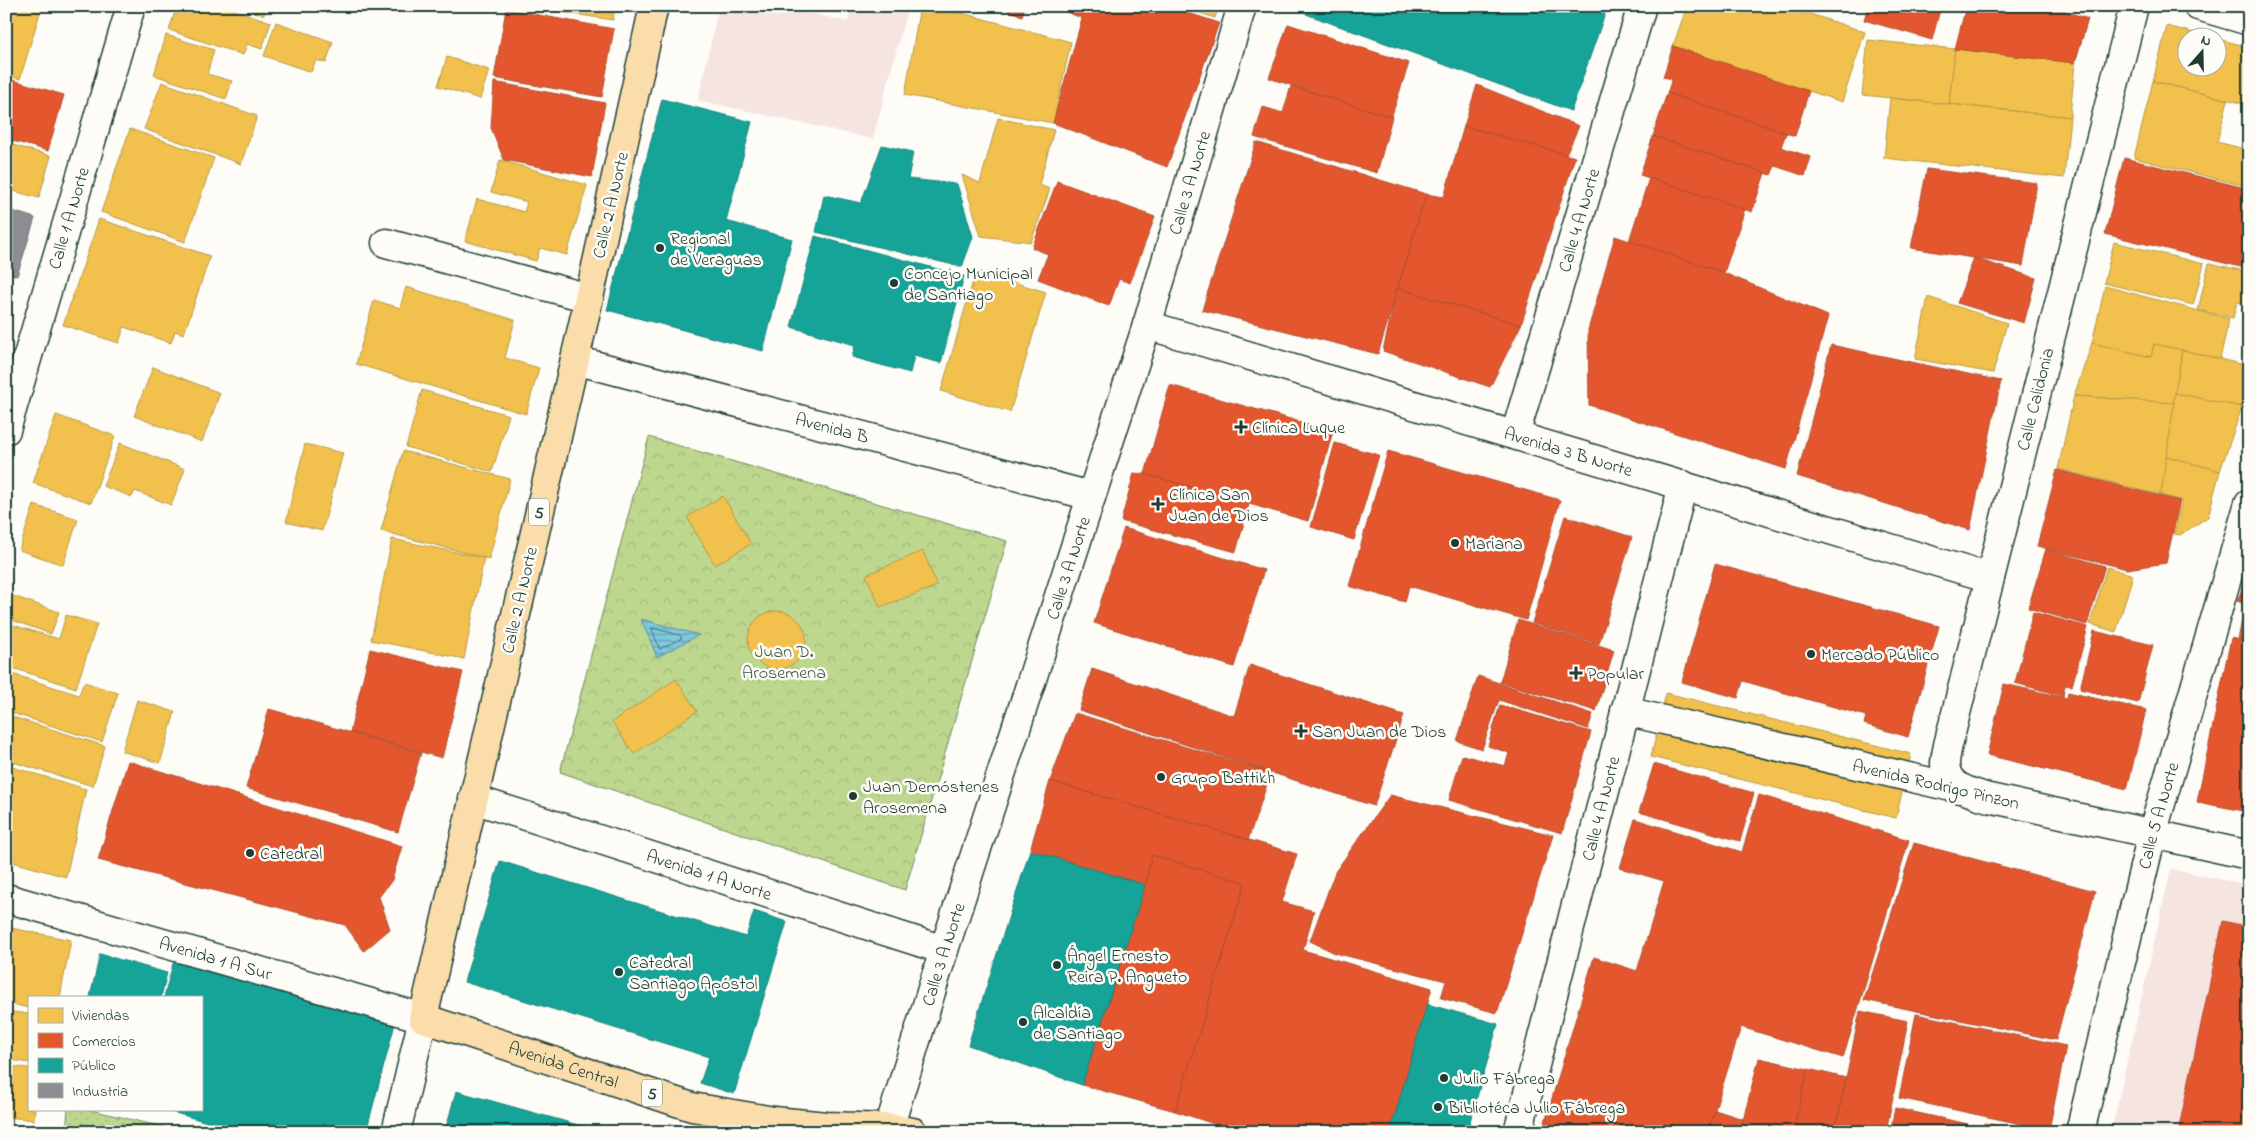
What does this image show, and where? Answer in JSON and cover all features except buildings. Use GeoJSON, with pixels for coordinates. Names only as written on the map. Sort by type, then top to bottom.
{"type":"FeatureCollection","features":[{"type":"Feature","properties":{"kind":"main road","name":"Calle 2 A Norte"},"geometry":{"type":"LineString","coordinates":[[423,1018],[575,360],[654,6]]}},
{"type":"Feature","properties":{"kind":"main road","name":"Avenida Central"},"geometry":{"type":"LineString","coordinates":[[423,1018],[692,1107],[774,1121],[897,1130]]}},
{"type":"Feature","properties":{"kind":"street","name":"Calle 1 A Norte"},"geometry":{"type":"LineString","coordinates":[[6,430],[131,6]]}},
{"type":"Feature","properties":{"kind":"street","name":"Calle 3 A Norte"},"geometry":{"type":"LineString","coordinates":[[897,1130],[944,950],[1146,325],[1242,6]]}},
{"type":"Feature","properties":{"kind":"street","name":"Calle 4 A Norte"},"geometry":{"type":"LineString","coordinates":[[1515,435],[1642,6]]}},
{"type":"Feature","properties":{"kind":"street","name":"Calle Calidonia"},"geometry":{"type":"LineString","coordinates":[[1960,789],[1950,777],[1945,766],[1948,745],[2134,6]]}},
{"type":"Feature","properties":{"kind":"street"},"geometry":{"type":"LineString","coordinates":[[2198,6],[2249,21]]}},
{"type":"Feature","properties":{"kind":"street"},"geometry":{"type":"LineString","coordinates":[[386,243],[589,298]]}},
{"type":"Feature","properties":{"kind":"street","name":"Avenida 3 B Norte"},"geometry":{"type":"LineString","coordinates":[[1146,325],[1990,578]]}},
{"type":"Feature","properties":{"kind":"street","name":"Avenida B"},"geometry":{"type":"LineString","coordinates":[[575,360],[1091,496]]}},
{"type":"Feature","properties":{"kind":"street","name":"Calle 4 A Norte"},"geometry":{"type":"LineString","coordinates":[[1518,1132],[1683,485]]}},
{"type":"Feature","properties":{"kind":"street","name":"Calle 5 A Norte"},"geometry":{"type":"LineString","coordinates":[[2080,1132],[2152,834],[2249,503]]}},
{"type":"Feature","properties":{"kind":"street","name":"Avenida Rodrigo Pinzon"},"geometry":{"type":"LineString","coordinates":[[1625,711],[1960,789],[1989,798],[2249,855]]}},
{"type":"Feature","properties":{"kind":"street","name":"Avenida 1 A Norte"},"geometry":{"type":"LineString","coordinates":[[473,799],[944,950]]}},
{"type":"Feature","properties":{"kind":"street","name":"Avenida 1 A Sur"},"geometry":{"type":"LineString","coordinates":[[6,898],[423,1018]]}},
{"type":"Feature","properties":{"kind":"street"},"geometry":{"type":"LineString","coordinates":[[396,1132],[423,1018]]}},
{"type":"Feature","properties":{"kind":"shaded area"},"geometry":{"type":"Polygon","coordinates":[[[719,6],[782,6],[848,22],[852,6],[908,6],[873,139],[698,100],[719,6]]]}},
{"type":"Feature","properties":{"kind":"shaded area"},"geometry":{"type":"Polygon","coordinates":[[[2171,869],[2249,885],[2249,1132],[2111,1132],[2171,869]]]}},
{"type":"Feature","properties":{"kind":"green space","name":"Juan D. Arosemena"},"geometry":{"type":"Polygon","coordinates":[[[649,437],[1007,541],[905,890],[560,772],[649,437]]]}},
{"type":"Feature","properties":{"kind":"green space"},"geometry":{"type":"Polygon","coordinates":[[[68,1110],[91,1110],[184,1132],[66,1132],[68,1110]]]}},
{"type":"Feature","properties":{"kind":"water"},"geometry":{"type":"Polygon","coordinates":[[[641,619],[699,635],[657,657],[641,619]]]}},
{"type":"Feature","properties":{"kind":"place","name":"Regional de Veraguas"},"geometry":{"type":"Point","coordinates":[660,248]}},
{"type":"Feature","properties":{"kind":"place","name":"Concejo Municipal de Santiago"},"geometry":{"type":"Point","coordinates":[894,283]}},
{"type":"Feature","properties":{"kind":"place","name":"Clínica Luque"},"geometry":{"type":"Point","coordinates":[1241,427]}},
{"type":"Feature","properties":{"kind":"place","name":"Clínica San Juan de Dios"},"geometry":{"type":"Point","coordinates":[1158,504]}},
{"type":"Feature","properties":{"kind":"place","name":"Mariana"},"geometry":{"type":"Point","coordinates":[1455,543]}},
{"type":"Feature","properties":{"kind":"place","name":"Mercado Público"},"geometry":{"type":"Point","coordinates":[1811,654]}},
{"type":"Feature","properties":{"kind":"place","name":"Popular"},"geometry":{"type":"Point","coordinates":[1576,673]}},
{"type":"Feature","properties":{"kind":"place","name":"San Juan de Dios"},"geometry":{"type":"Point","coordinates":[1301,731]}},
{"type":"Feature","properties":{"kind":"place","name":"Grupo Battikh"},"geometry":{"type":"Point","coordinates":[1161,777]}},
{"type":"Feature","properties":{"kind":"place","name":"Juan Demóstenes Arosemena"},"geometry":{"type":"Point","coordinates":[853,796]}},
{"type":"Feature","properties":{"kind":"place","name":"Catedral"},"geometry":{"type":"Point","coordinates":[250,853]}},
{"type":"Feature","properties":{"kind":"place","name":"Ángel Ernesto Reira P. Angueto"},"geometry":{"type":"Point","coordinates":[1057,965]}},
{"type":"Feature","properties":{"kind":"place","name":"Catedral Santiago Apóstol"},"geometry":{"type":"Point","coordinates":[619,972]}},
{"type":"Feature","properties":{"kind":"place","name":"Alcaldía de Santiago"},"geometry":{"type":"Point","coordinates":[1023,1022]}},
{"type":"Feature","properties":{"kind":"place","name":"Julio Fábrega"},"geometry":{"type":"Point","coordinates":[1444,1078]}},
{"type":"Feature","properties":{"kind":"place","name":"Bibliotéca Julio Fábrega"},"geometry":{"type":"Point","coordinates":[1438,1107]}}]}
